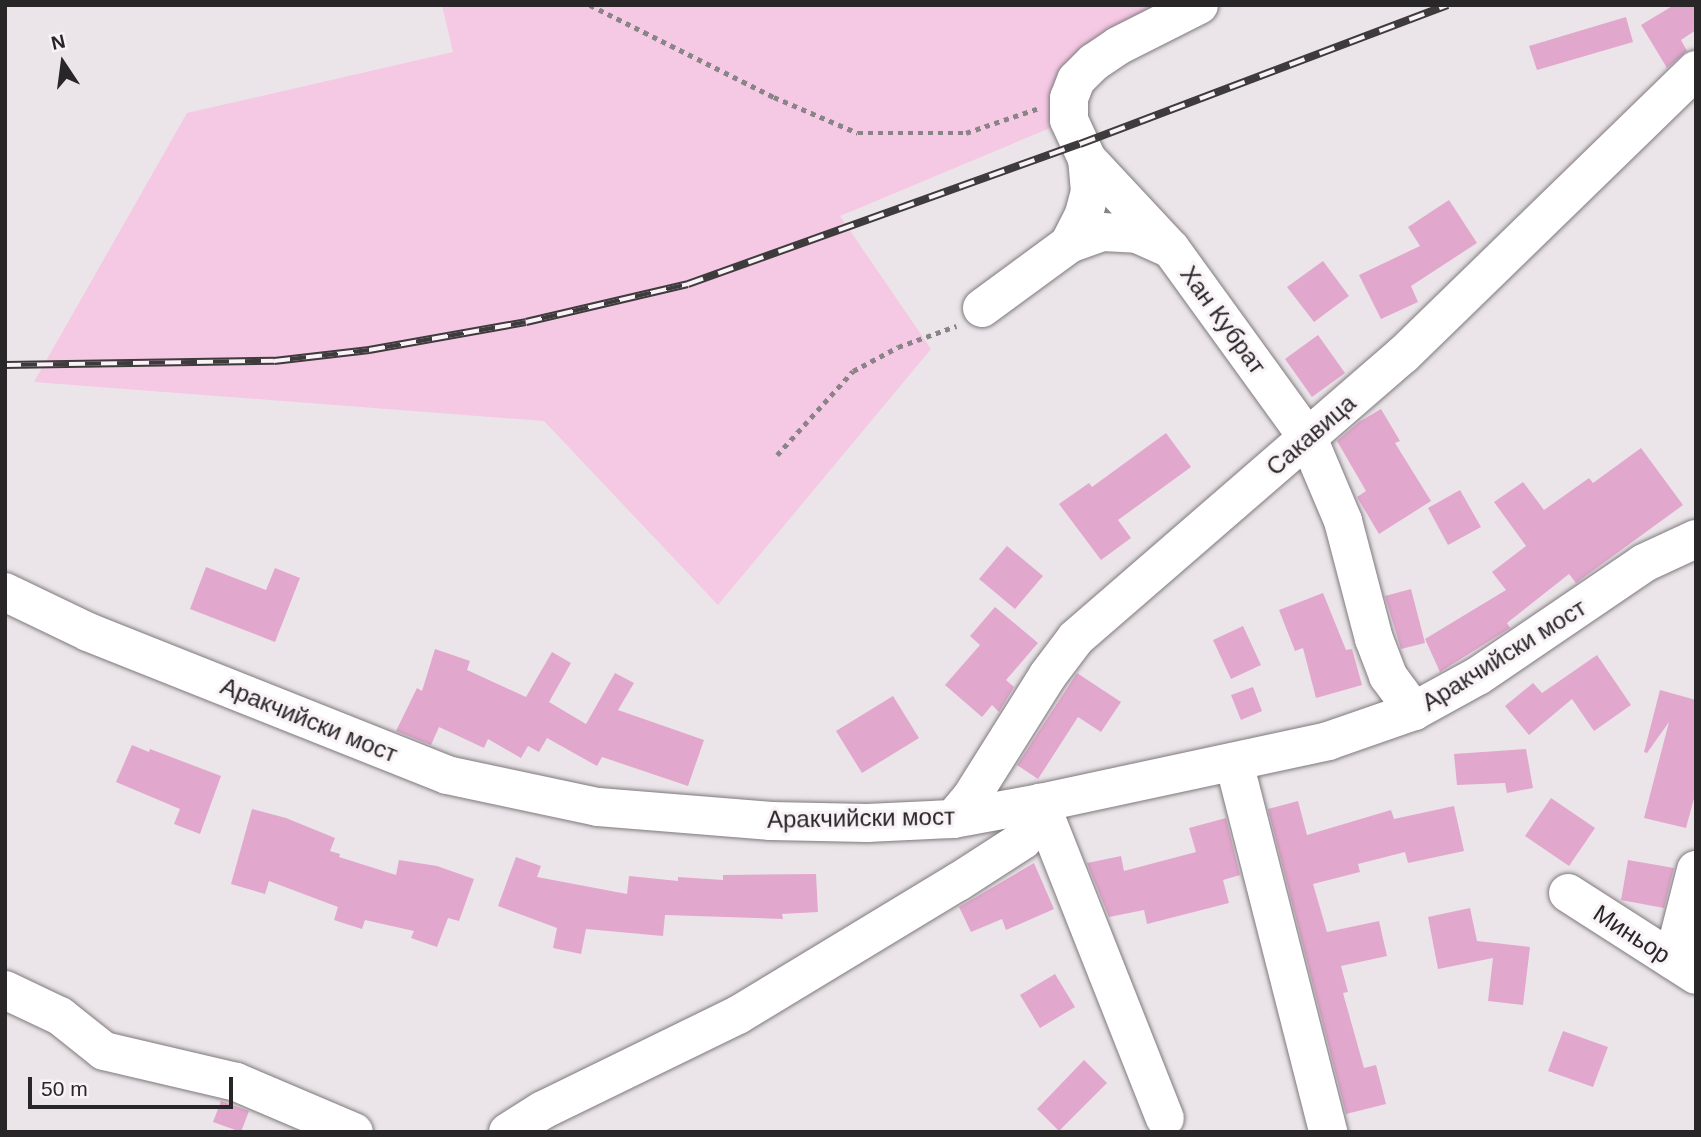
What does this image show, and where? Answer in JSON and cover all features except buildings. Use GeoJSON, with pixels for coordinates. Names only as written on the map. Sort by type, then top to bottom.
{"type":"FeatureCollection","features":[{"type":"Feature","properties":{"kind":"street"},"geometry":{"type":"LineString","coordinates":[[1069,98],[1076,80],[1094,62],[1199,5]]}},
{"type":"Feature","properties":{"kind":"street","name":"Сакавица"},"geometry":{"type":"LineString","coordinates":[[953,819],[970,799],[1048,675],[1076,638],[1403,355],[1696,70]]}},
{"type":"Feature","properties":{"kind":"street","name":"Хан Кубрат"},"geometry":{"type":"LineString","coordinates":[[1069,98],[1069,120],[1087,159],[1171,250],[1308,438],[1343,521],[1374,639],[1388,676],[1414,711]]}},
{"type":"Feature","properties":{"kind":"street"},"geometry":{"type":"LineString","coordinates":[[1069,244],[1084,214],[1090,192],[1087,159]]}},
{"type":"Feature","properties":{"kind":"street"},"geometry":{"type":"LineString","coordinates":[[982,308],[1069,244],[1102,232],[1137,234],[1171,250]]}},
{"type":"Feature","properties":{"kind":"street","name":"Аракчийски мост"},"geometry":{"type":"LineString","coordinates":[[5,592],[88,632],[447,775],[598,807],[771,821],[867,823],[953,819],[1328,741],[1414,711],[1479,677],[1644,563],[1696,539]]}},
{"type":"Feature","properties":{"kind":"street"},"geometry":{"type":"LineString","coordinates":[[1234,762],[1328,1132]]}},
{"type":"Feature","properties":{"kind":"street"},"geometry":{"type":"LineString","coordinates":[[1040,803],[1165,1118]]}},
{"type":"Feature","properties":{"kind":"street"},"geometry":{"type":"LineString","coordinates":[[511,1131],[543,1110],[738,1015],[958,882],[1023,840],[1040,803]]}},
{"type":"Feature","properties":{"kind":"street"},"geometry":{"type":"LineString","coordinates":[[1684,968],[1696,870]]}},
{"type":"Feature","properties":{"kind":"street","name":"Миньор"},"geometry":{"type":"LineString","coordinates":[[1568,893],[1684,968]]}},
{"type":"Feature","properties":{"kind":"street"},"geometry":{"type":"LineString","coordinates":[[5,990],[60,1016],[104,1051],[236,1082],[354,1132]]}},
{"type":"Feature","properties":{"kind":"path"},"geometry":{"type":"LineString","coordinates":[[590,5],[774,97],[858,134],[966,133],[1069,98]]}},
{"type":"Feature","properties":{"kind":"path"},"geometry":{"type":"LineString","coordinates":[[777,455],[853,371],[898,347],[952,329],[982,308]]}},
{"type":"Feature","properties":{"kind":"shaded area"},"geometry":{"type":"Polygon","coordinates":[[[442,5],[1199,5],[1118,46],[1069,120],[840,216],[931,349],[718,605],[544,421],[34,382],[187,113],[453,52],[442,5]]]}},
{"type":"Feature","properties":{"kind":"railway"},"geometry":{"type":"LineString","coordinates":[[5,365],[274,361],[369,350],[526,322],[688,284],[1080,144],[1448,5]]}}]}
